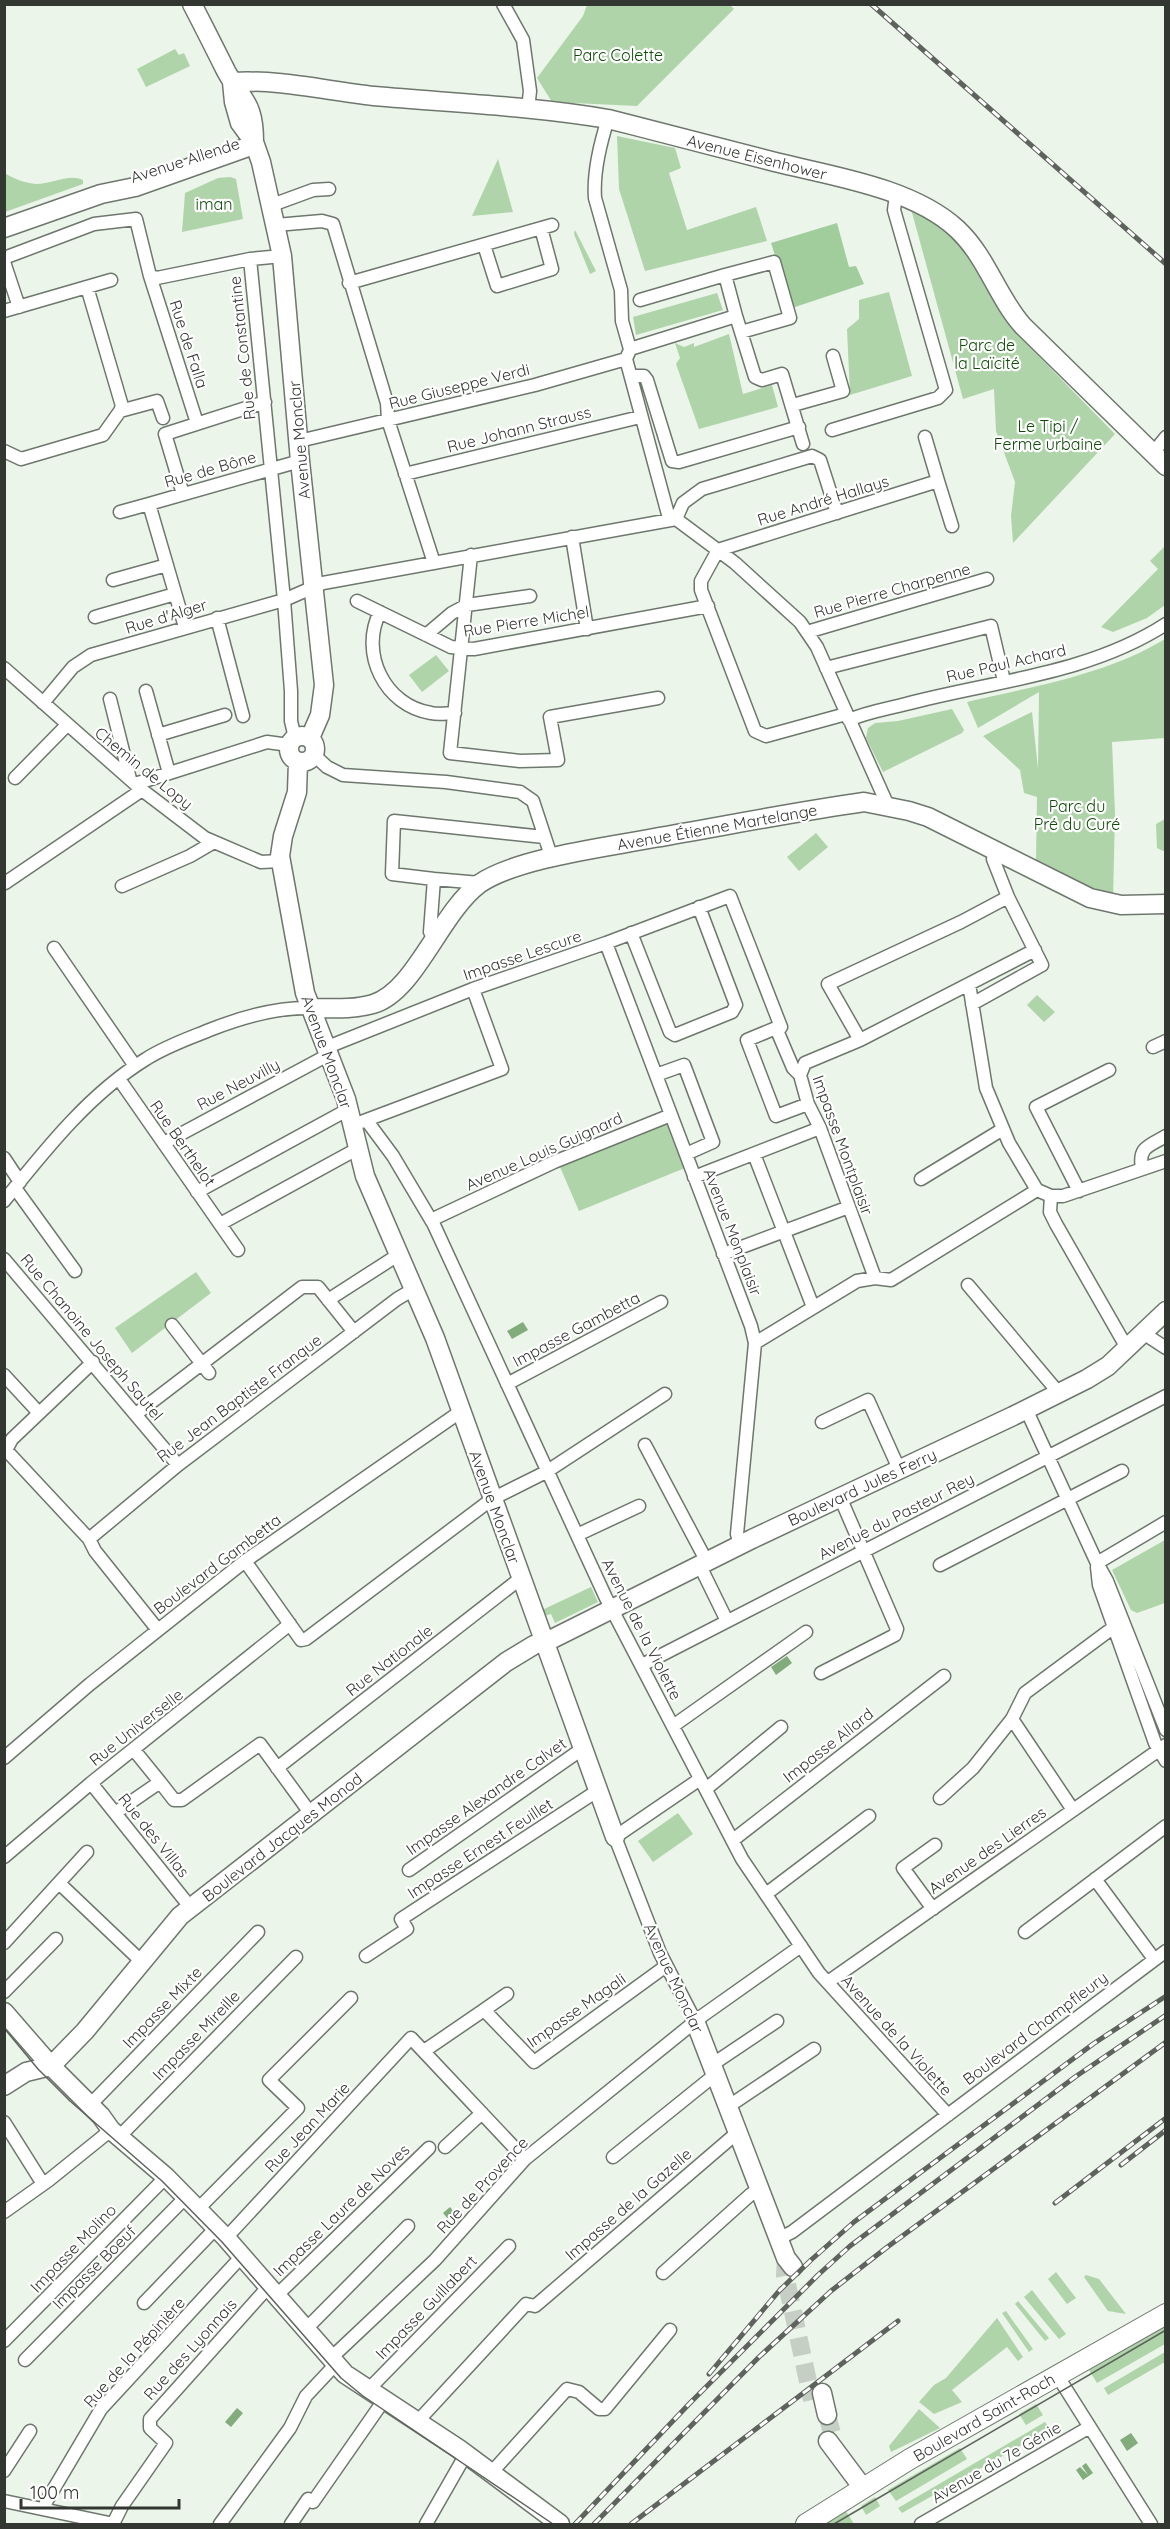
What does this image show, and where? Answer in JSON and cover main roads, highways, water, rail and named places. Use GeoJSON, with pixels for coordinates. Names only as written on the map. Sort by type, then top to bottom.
{"type":"FeatureCollection","features":[{"type":"Feature","properties":{"kind":"main road","name":"Boulevard Saint-Roch"},"geometry":{"type":"LineString","coordinates":[[806,2524],[863,2488],[1166,2314]]}},
{"type":"Feature","properties":{"kind":"tunnel"},"geometry":{"type":"LineString","coordinates":[[786,2258],[785,2275],[812,2400]]}},
{"type":"Feature","properties":{"kind":"tunnel"},"geometry":{"type":"LineString","coordinates":[[827,2415],[833,2437]]}},
{"type":"Feature","properties":{"kind":"tram line"},"geometry":{"type":"LineString","coordinates":[[4,2028],[38,2069],[70,2101],[162,2181],[222,2242],[341,2378],[363,2396],[553,2524]]}},
{"type":"Feature","properties":{"kind":"tram line"},"geometry":{"type":"LineString","coordinates":[[834,2524],[1166,2330]]}},
{"type":"Feature","properties":{"kind":"railway"},"geometry":{"type":"LineString","coordinates":[[871,4],[1166,264]]}},
{"type":"Feature","properties":{"kind":"railway"},"geometry":{"type":"LineString","coordinates":[[709,2374],[779,2291],[854,2222],[1093,2044],[1166,1996]]}},
{"type":"Feature","properties":{"kind":"railway"},"geometry":{"type":"LineString","coordinates":[[575,2524],[690,2403],[850,2246],[1075,2077],[1166,2015]]}},
{"type":"Feature","properties":{"kind":"railway"},"geometry":{"type":"LineString","coordinates":[[594,2524],[759,2357],[831,2291],[1166,2042]]}},
{"type":"Feature","properties":{"kind":"railway"},"geometry":{"type":"LineString","coordinates":[[1055,2203],[1166,2118]]}},
{"type":"Feature","properties":{"kind":"railway"},"geometry":{"type":"LineString","coordinates":[[1121,2165],[1166,2130]]}},
{"type":"Feature","properties":{"kind":"railway"},"geometry":{"type":"LineString","coordinates":[[631,2524],[898,2321]]}},
{"type":"Feature","properties":{"kind":"park label","name":"Parc Colette"},"geometry":{"type":"Point","coordinates":[618,55]}},
{"type":"Feature","properties":{"kind":"park label","name":"iman"},"geometry":{"type":"Point","coordinates":[214,204]}},
{"type":"Feature","properties":{"kind":"park label","name":"Parc de la Laïcité"},"geometry":{"type":"Point","coordinates":[987,354]}},
{"type":"Feature","properties":{"kind":"park label","name":"Le Tipi / Ferme urbaine"},"geometry":{"type":"Point","coordinates":[1048,435]}},
{"type":"Feature","properties":{"kind":"park label","name":"Parc du Pré du Curé"},"geometry":{"type":"Point","coordinates":[1077,815]}}]}
